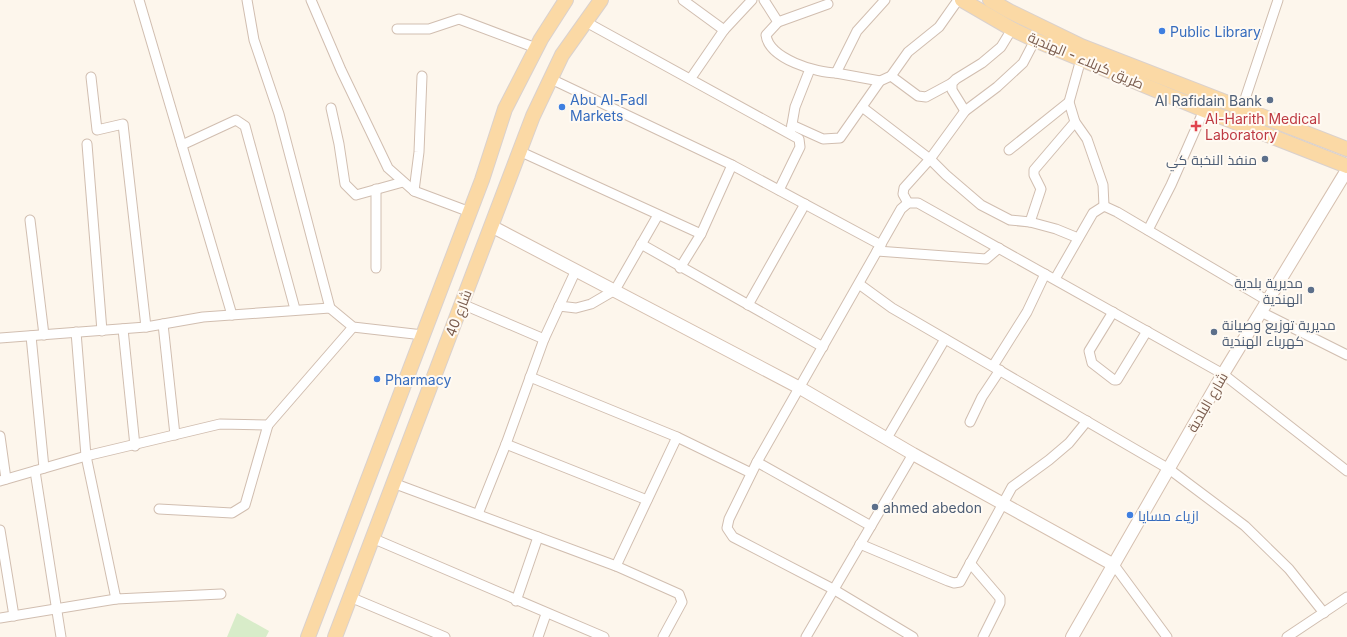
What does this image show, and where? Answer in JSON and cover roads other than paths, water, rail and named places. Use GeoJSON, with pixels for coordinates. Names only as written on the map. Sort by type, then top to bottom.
{"type":"FeatureCollection","features":[{"type":"Feature","properties":{"kind":"main road","name":"شارع 40"},"geometry":{"type":"LineString","coordinates":[[308,637],[470,212],[505,109],[536,48],[566,0]]}},
{"type":"Feature","properties":{"kind":"main road","name":"شارع 40"},"geometry":{"type":"LineString","coordinates":[[335,637],[533,116],[562,55],[602,0]]}},
{"type":"Feature","properties":{"kind":"main road","name":"طريق كربلاء - الهندية"},"geometry":{"type":"LineString","coordinates":[[962,0],[1012,29],[1035,40],[1204,110],[1347,166]]}},
{"type":"Feature","properties":{"kind":"main road"},"geometry":{"type":"LineString","coordinates":[[990,0],[1009,11],[1081,46],[1347,148]]}},
{"type":"Feature","properties":{"kind":"street"},"geometry":{"type":"LineString","coordinates":[[139,0],[232,315]]}},
{"type":"Feature","properties":{"kind":"street"},"geometry":{"type":"LineString","coordinates":[[247,0],[254,40],[279,114],[330,308],[353,327],[423,335]]}},
{"type":"Feature","properties":{"kind":"street"},"geometry":{"type":"LineString","coordinates":[[311,0],[341,70],[388,168],[414,191],[470,212]]}},
{"type":"Feature","properties":{"kind":"street"},"geometry":{"type":"LineString","coordinates":[[683,0],[724,30]]}},
{"type":"Feature","properties":{"kind":"street"},"geometry":{"type":"LineString","coordinates":[[691,78],[724,30],[752,0]]}},
{"type":"Feature","properties":{"kind":"street"},"geometry":{"type":"LineString","coordinates":[[764,0],[778,22]]}},
{"type":"Feature","properties":{"kind":"street"},"geometry":{"type":"LineString","coordinates":[[836,73],[857,31],[885,0]]}},
{"type":"Feature","properties":{"kind":"street"},"geometry":{"type":"LineString","coordinates":[[586,22],[691,78],[751,114],[823,139],[840,138],[880,81],[891,76],[908,52],[939,27],[958,0]]}},
{"type":"Feature","properties":{"kind":"street"},"geometry":{"type":"LineString","coordinates":[[1242,108],[1278,0]]}},
{"type":"Feature","properties":{"kind":"street"},"geometry":{"type":"LineString","coordinates":[[828,4],[778,22],[766,35],[769,44],[782,55],[799,65],[810,69],[822,73],[836,73],[880,81]]}},
{"type":"Feature","properties":{"kind":"street"},"geometry":{"type":"LineString","coordinates":[[397,29],[429,28],[459,19],[536,48]]}},
{"type":"Feature","properties":{"kind":"street"},"geometry":{"type":"LineString","coordinates":[[891,76],[918,96],[926,97],[952,83],[956,78],[982,63],[1001,47],[1012,29]]}},
{"type":"Feature","properties":{"kind":"street"},"geometry":{"type":"LineString","coordinates":[[908,203],[903,194],[904,188],[930,159],[965,111],[997,87],[1023,63],[1035,40]]}},
{"type":"Feature","properties":{"kind":"street"},"geometry":{"type":"LineString","coordinates":[[1081,59],[1069,102],[1074,122],[1087,139],[1103,185],[1104,206]]}},
{"type":"Feature","properties":{"kind":"street"},"geometry":{"type":"LineString","coordinates":[[779,190],[800,147],[799,139],[791,129],[795,107],[810,69]]}},
{"type":"Feature","properties":{"kind":"street"},"geometry":{"type":"LineString","coordinates":[[414,191],[419,152],[422,76]]}},
{"type":"Feature","properties":{"kind":"street"},"geometry":{"type":"LineString","coordinates":[[91,77],[97,130],[123,124],[146,327]]}},
{"type":"Feature","properties":{"kind":"street"},"geometry":{"type":"LineString","coordinates":[[550,79],[732,165],[805,204],[879,248],[986,259],[999,248]]}},
{"type":"Feature","properties":{"kind":"street"},"geometry":{"type":"LineString","coordinates":[[952,83],[952,90],[965,111]]}},
{"type":"Feature","properties":{"kind":"street"},"geometry":{"type":"LineString","coordinates":[[1009,150],[1069,102]]}},
{"type":"Feature","properties":{"kind":"street"},"geometry":{"type":"LineString","coordinates":[[862,107],[930,159],[981,205],[1010,220],[1030,222],[1056,229],[1078,238]]}},
{"type":"Feature","properties":{"kind":"street"},"geometry":{"type":"LineString","coordinates":[[331,108],[339,144],[344,184],[356,194],[403,182]]}},
{"type":"Feature","properties":{"kind":"street"},"geometry":{"type":"LineString","coordinates":[[1148,230],[1172,185],[1204,110]]}},
{"type":"Feature","properties":{"kind":"street"},"geometry":{"type":"LineString","coordinates":[[182,145],[236,120],[245,126],[295,309]]}},
{"type":"Feature","properties":{"kind":"street"},"geometry":{"type":"LineString","coordinates":[[1030,222],[1040,189],[1034,170],[1074,122]]}},
{"type":"Feature","properties":{"kind":"street"},"geometry":{"type":"LineString","coordinates":[[87,144],[102,330]]}},
{"type":"Feature","properties":{"kind":"street"},"geometry":{"type":"LineString","coordinates":[[519,151],[658,216],[701,234]]}},
{"type":"Feature","properties":{"kind":"street"},"geometry":{"type":"LineString","coordinates":[[680,268],[701,234],[732,165]]}},
{"type":"Feature","properties":{"kind":"street","name":"شارع البلدية"},"geometry":{"type":"LineString","coordinates":[[1072,637],[1223,374],[1347,170]]}},
{"type":"Feature","properties":{"kind":"street"},"geometry":{"type":"LineString","coordinates":[[376,189],[376,268]]}},
{"type":"Feature","properties":{"kind":"street"},"geometry":{"type":"LineString","coordinates":[[913,637],[833,589],[733,537],[727,528],[729,520],[757,462],[901,209],[908,203],[918,203],[1223,374],[1347,471]]}},
{"type":"Feature","properties":{"kind":"street"},"geometry":{"type":"LineString","coordinates":[[748,305],[805,204]]}},
{"type":"Feature","properties":{"kind":"street"},"geometry":{"type":"LineString","coordinates":[[1104,206],[1148,230],[1268,301]]}},
{"type":"Feature","properties":{"kind":"street"},"geometry":{"type":"LineString","coordinates":[[1055,279],[1093,213],[1104,206]]}},
{"type":"Feature","properties":{"kind":"street"},"geometry":{"type":"LineString","coordinates":[[559,306],[576,308],[591,304],[615,290],[658,216]]}},
{"type":"Feature","properties":{"kind":"street"},"geometry":{"type":"LineString","coordinates":[[30,220],[44,335]]}},
{"type":"Feature","properties":{"kind":"street"},"geometry":{"type":"LineString","coordinates":[[491,226],[800,388],[913,454],[1114,565],[1166,637]]}},
{"type":"Feature","properties":{"kind":"street"},"geometry":{"type":"LineString","coordinates":[[641,244],[680,268],[823,347]]}},
{"type":"Feature","properties":{"kind":"street"},"geometry":{"type":"LineString","coordinates":[[478,514],[506,444],[544,339],[576,270]]}},
{"type":"Feature","properties":{"kind":"street"},"geometry":{"type":"LineString","coordinates":[[970,422],[996,368],[1027,312],[1045,274]]}},
{"type":"Feature","properties":{"kind":"street"},"geometry":{"type":"LineString","coordinates":[[859,284],[892,308],[1169,469],[1245,526],[1289,569],[1324,614]]}},
{"type":"Feature","properties":{"kind":"street"},"geometry":{"type":"LineString","coordinates":[[462,304],[544,339]]}},
{"type":"Feature","properties":{"kind":"street"},"geometry":{"type":"LineString","coordinates":[[0,338],[146,327],[203,317],[295,309],[330,308]]}},
{"type":"Feature","properties":{"kind":"street"},"geometry":{"type":"LineString","coordinates":[[1113,312],[1090,351],[1092,363],[1114,380],[1117,380],[1147,331]]}},
{"type":"Feature","properties":{"kind":"street"},"geometry":{"type":"LineString","coordinates":[[1262,312],[1347,355]]}},
{"type":"Feature","properties":{"kind":"street"},"geometry":{"type":"LineString","coordinates":[[163,324],[175,435]]}},
{"type":"Feature","properties":{"kind":"street"},"geometry":{"type":"LineString","coordinates":[[158,509],[232,513],[245,506],[268,424],[353,327]]}},
{"type":"Feature","properties":{"kind":"street"},"geometry":{"type":"LineString","coordinates":[[123,329],[135,446]]}},
{"type":"Feature","properties":{"kind":"street"},"geometry":{"type":"LineString","coordinates":[[76,332],[86,456],[116,599]]}},
{"type":"Feature","properties":{"kind":"street"},"geometry":{"type":"LineString","coordinates":[[30,336],[44,468]]}},
{"type":"Feature","properties":{"kind":"street"},"geometry":{"type":"LineString","coordinates":[[887,438],[945,338]]}},
{"type":"Feature","properties":{"kind":"street"},"geometry":{"type":"LineString","coordinates":[[530,377],[677,437],[751,473]]}},
{"type":"Feature","properties":{"kind":"street"},"geometry":{"type":"LineString","coordinates":[[860,544],[954,583],[960,582],[1012,487],[1069,443],[1087,421]]}},
{"type":"Feature","properties":{"kind":"street"},"geometry":{"type":"LineString","coordinates":[[0,436],[3,480],[86,456],[135,446],[220,424],[268,424]]}},
{"type":"Feature","properties":{"kind":"street"},"geometry":{"type":"LineString","coordinates":[[616,566],[677,437]]}},
{"type":"Feature","properties":{"kind":"street"},"geometry":{"type":"LineString","coordinates":[[506,444],[647,500]]}},
{"type":"Feature","properties":{"kind":"street"},"geometry":{"type":"LineString","coordinates":[[806,637],[913,454]]}},
{"type":"Feature","properties":{"kind":"street"},"geometry":{"type":"LineString","coordinates":[[757,462],[871,526]]}},
{"type":"Feature","properties":{"kind":"street"},"geometry":{"type":"LineString","coordinates":[[35,471],[61,637]]}},
{"type":"Feature","properties":{"kind":"street"},"geometry":{"type":"LineString","coordinates":[[393,483],[616,566],[679,594],[682,602],[663,637]]}},
{"type":"Feature","properties":{"kind":"street"},"geometry":{"type":"LineString","coordinates":[[0,530],[14,616]]}},
{"type":"Feature","properties":{"kind":"street"},"geometry":{"type":"LineString","coordinates":[[516,601],[538,536]]}},
{"type":"Feature","properties":{"kind":"street"},"geometry":{"type":"LineString","coordinates":[[372,538],[546,614],[604,637]]}},
{"type":"Feature","properties":{"kind":"street"},"geometry":{"type":"LineString","coordinates":[[970,562],[1000,598],[1000,603],[983,637]]}},
{"type":"Feature","properties":{"kind":"street"},"geometry":{"type":"LineString","coordinates":[[0,618],[116,599],[221,594]]}},
{"type":"Feature","properties":{"kind":"street"},"geometry":{"type":"LineString","coordinates":[[350,597],[443,637]]}},
{"type":"Feature","properties":{"kind":"street"},"geometry":{"type":"LineString","coordinates":[[1288,637],[1347,597]]}},
{"type":"Feature","properties":{"kind":"street"},"geometry":{"type":"LineString","coordinates":[[538,637],[546,614]]}},
{"type":"Feature","properties":{"kind":"place","name":"Public Library"},"geometry":{"type":"Point","coordinates":[1162,31]}},
{"type":"Feature","properties":{"kind":"place","name":"Al Rafidain Bank"},"geometry":{"type":"Point","coordinates":[1270,100]}},
{"type":"Feature","properties":{"kind":"place","name":"Abu Al-Fadl Markets"},"geometry":{"type":"Point","coordinates":[562,107]}},
{"type":"Feature","properties":{"kind":"place","name":"Al-Harith Medical Laboratory"},"geometry":{"type":"Point","coordinates":[1196,126]}},
{"type":"Feature","properties":{"kind":"place","name":"منفذ النخبة كي"},"geometry":{"type":"Point","coordinates":[1265,159]}},
{"type":"Feature","properties":{"kind":"place","name":"مديرية بلدية الهندية"},"geometry":{"type":"Point","coordinates":[1311,290]}},
{"type":"Feature","properties":{"kind":"place","name":"مديرية توزيع وصيانة كهرباء الهندية"},"geometry":{"type":"Point","coordinates":[1214,332]}},
{"type":"Feature","properties":{"kind":"place","name":"Pharmacy"},"geometry":{"type":"Point","coordinates":[377,379]}},
{"type":"Feature","properties":{"kind":"place","name":"ahmed abedon"},"geometry":{"type":"Point","coordinates":[875,507]}},
{"type":"Feature","properties":{"kind":"place","name":"ازياء مسايا"},"geometry":{"type":"Point","coordinates":[1130,515]}}]}
